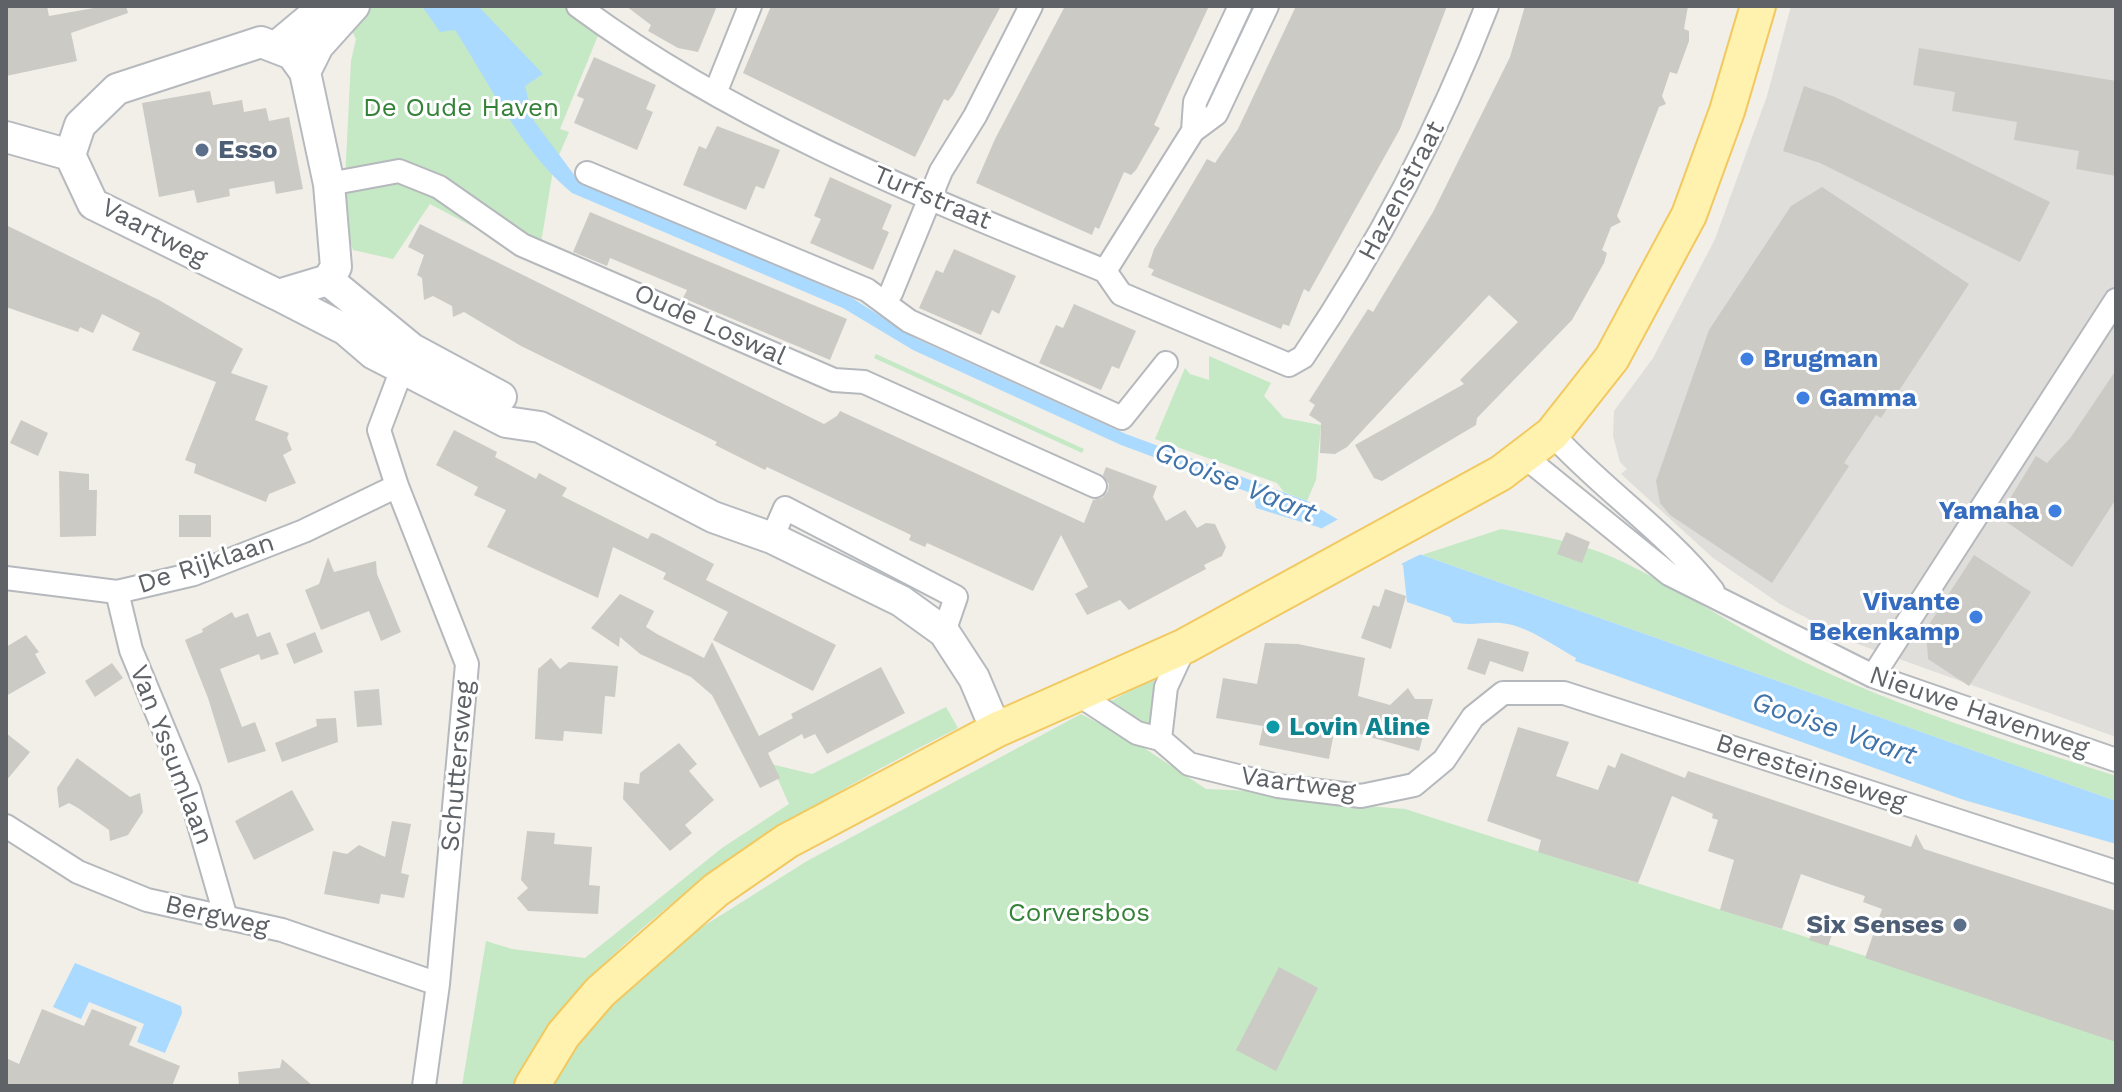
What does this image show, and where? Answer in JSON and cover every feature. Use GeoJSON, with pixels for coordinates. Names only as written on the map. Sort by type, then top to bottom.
{"type":"FeatureCollection","features":[{"type":"Feature","properties":{"kind":"main road"},"geometry":{"type":"LineString","coordinates":[[532,1086],[563,1035],[600,992],[716,890],[787,841],[996,730],[1185,646],[1525,457],[1552,434],[1612,358],[1689,215],[1727,111],[1758,6]]}},
{"type":"Feature","properties":{"kind":"street"},"geometry":{"type":"LineString","coordinates":[[305,72],[318,46],[354,6]]}},
{"type":"Feature","properties":{"kind":"street","name":"Turfstraat"},"geometry":{"type":"LineString","coordinates":[[578,6],[644,53],[851,163],[1105,271],[1121,294],[1282,363],[1295,364]]}},
{"type":"Feature","properties":{"kind":"street"},"geometry":{"type":"LineString","coordinates":[[716,91],[750,6]]}},
{"type":"Feature","properties":{"kind":"street"},"geometry":{"type":"LineString","coordinates":[[884,301],[891,293],[930,197],[1031,6]]}},
{"type":"Feature","properties":{"kind":"street"},"geometry":{"type":"LineString","coordinates":[[1193,131],[1195,102],[1240,6]]}},
{"type":"Feature","properties":{"kind":"street"},"geometry":{"type":"LineString","coordinates":[[1105,271],[1193,131],[1216,114],[1267,6]]}},
{"type":"Feature","properties":{"kind":"street","name":"Hazenstraat"},"geometry":{"type":"LineString","coordinates":[[1295,364],[1354,279],[1415,170],[1487,6]]}},
{"type":"Feature","properties":{"kind":"street"},"geometry":{"type":"LineString","coordinates":[[277,46],[323,7]]}},
{"type":"Feature","properties":{"kind":"street"},"geometry":{"type":"LineString","coordinates":[[6,137],[70,155],[80,125],[117,89],[240,46],[261,42],[292,54],[305,72],[329,184],[336,267],[328,280],[278,295]]}},
{"type":"Feature","properties":{"kind":"street","name":"Vaartweg"},"geometry":{"type":"LineString","coordinates":[[70,155],[93,204],[346,330],[374,354],[506,422],[540,427],[713,517],[772,538],[901,601],[944,632],[974,678],[996,730]]}},
{"type":"Feature","properties":{"kind":"street","name":"Oude Loswal"},"geometry":{"type":"LineString","coordinates":[[329,184],[399,171],[439,187],[522,245],[834,380],[864,382],[1095,486]]}},
{"type":"Feature","properties":{"kind":"street"},"geometry":{"type":"LineString","coordinates":[[587,173],[867,290],[909,321],[1122,418],[1166,363]]}},
{"type":"Feature","properties":{"kind":"street","name":"Vaartweg"},"geometry":{"type":"LineString","coordinates":[[328,280],[400,341],[523,409],[540,427]]}},
{"type":"Feature","properties":{"kind":"street"},"geometry":{"type":"LineString","coordinates":[[1873,676],[2116,300]]}},
{"type":"Feature","properties":{"kind":"street","name":"Schuttersweg"},"geometry":{"type":"LineString","coordinates":[[402,369],[379,430],[397,486],[467,664],[438,984],[424,1086]]}},
{"type":"Feature","properties":{"kind":"street","name":"Nieuwe Havenweg"},"geometry":{"type":"LineString","coordinates":[[1552,434],[1623,492],[1716,595]]}},
{"type":"Feature","properties":{"kind":"street","name":"Nieuwe Havenweg"},"geometry":{"type":"LineString","coordinates":[[1525,457],[1669,574],[1873,676],[2116,760]]}},
{"type":"Feature","properties":{"kind":"street","name":"De Rijklaan"},"geometry":{"type":"LineString","coordinates":[[6,578],[117,592],[194,574],[304,531],[397,486]]}},
{"type":"Feature","properties":{"kind":"street","name":"Van Yssumlaan"},"geometry":{"type":"LineString","coordinates":[[117,592],[131,650],[189,790],[226,918]]}},
{"type":"Feature","properties":{"kind":"street"},"geometry":{"type":"LineString","coordinates":[[1160,739],[1166,687],[1185,646]]}},
{"type":"Feature","properties":{"kind":"street","name":"Vaartweg"},"geometry":{"type":"LineString","coordinates":[[1076,693],[1137,733],[1160,739],[1189,764],[1278,786],[1361,796],[1414,785],[1444,760],[1473,717],[1503,693]]}},
{"type":"Feature","properties":{"kind":"street","name":"Beresteinseweg"},"geometry":{"type":"LineString","coordinates":[[1503,693],[1564,693],[2116,872]]}},
{"type":"Feature","properties":{"kind":"street","name":"Bergweg"},"geometry":{"type":"LineString","coordinates":[[6,826],[78,872],[147,900],[282,930],[438,984]]}},
{"type":"Feature","properties":{"kind":"shaded area"},"geometry":{"type":"Polygon","coordinates":[[[1791,6],[2116,6],[2116,737],[1852,642],[1780,604],[1713,558],[1621,474],[1627,469],[1620,462],[1613,436],[1614,411],[1653,358],[1715,239],[1767,96],[1791,6]]]}},
{"type":"Feature","properties":{"kind":"green space","name":"De Oude Haven"},"geometry":{"type":"Polygon","coordinates":[[[340,6],[565,6],[599,33],[560,129],[569,132],[559,155],[556,152],[538,261],[430,204],[393,259],[353,250],[343,220],[351,61],[356,39],[340,6]]]}},
{"type":"Feature","properties":{"kind":"green space"},"geometry":{"type":"Polygon","coordinates":[[[876,354],[1084,449],[1082,453],[874,358],[876,354]]]}},
{"type":"Feature","properties":{"kind":"green space"},"geometry":{"type":"Polygon","coordinates":[[[1209,356],[1271,383],[1264,396],[1284,418],[1321,425],[1316,480],[1307,501],[1284,492],[1277,483],[1155,439],[1185,368],[1190,374],[1209,380],[1209,356]]]}},
{"type":"Feature","properties":{"kind":"green space"},"geometry":{"type":"Polygon","coordinates":[[[1501,529],[1599,552],[1636,568],[1775,647],[1837,677],[1955,723],[2116,776],[2116,801],[1422,555],[1501,529]]]}},
{"type":"Feature","properties":{"kind":"green space"},"geometry":{"type":"Polygon","coordinates":[[[1152,679],[1155,682],[1155,728],[1149,731],[1111,701],[1152,679]]]}},
{"type":"Feature","properties":{"kind":"green space"},"geometry":{"type":"Polygon","coordinates":[[[946,707],[958,728],[801,815],[697,885],[648,923],[604,964],[566,1006],[521,1086],[462,1086],[486,941],[512,949],[585,958],[722,848],[789,804],[771,764],[812,774],[946,707]]]}},
{"type":"Feature","properties":{"kind":"green space","name":"Corversbos"},"geometry":{"type":"Polygon","coordinates":[[[1081,714],[1135,742],[1206,789],[1275,792],[1329,803],[1405,809],[2116,1036],[2116,1086],[546,1086],[566,1043],[637,968],[807,861],[1081,714]]]}},
{"type":"Feature","properties":{"kind":"water","name":"Gooise Vaart"},"geometry":{"type":"Polygon","coordinates":[[[422,6],[478,6],[543,74],[525,86],[534,121],[578,180],[852,298],[917,339],[1126,434],[1307,501],[1337,519],[1422,555],[2116,801],[2116,844],[1964,800],[1575,661],[1576,658],[1516,626],[1453,622],[1450,617],[1407,602],[1403,565],[1318,527],[1256,508],[1254,498],[1248,492],[1121,445],[913,350],[843,308],[572,193],[522,137],[455,30],[440,32],[422,6]]]}},
{"type":"Feature","properties":{"kind":"water"},"geometry":{"type":"Polygon","coordinates":[[[75,963],[181,1006],[182,1013],[165,1053],[137,1042],[144,1024],[89,1002],[81,1019],[53,1007],[75,963]]]}},
{"type":"Feature","properties":{"kind":"pier"},"geometry":{"type":"Polygon","coordinates":[[[1342,517],[1425,552],[1397,566],[1317,531],[1342,517]]]}},
{"type":"Feature","properties":{"kind":"building"},"geometry":{"type":"Polygon","coordinates":[[[47,6],[49,16],[105,6],[126,6],[128,13],[71,33],[77,61],[6,76],[6,7],[47,6]]]}},
{"type":"Feature","properties":{"kind":"building"},"geometry":{"type":"Polygon","coordinates":[[[626,6],[717,6],[698,52],[678,48],[648,31],[651,25],[626,6]]]}},
{"type":"Feature","properties":{"kind":"building"},"geometry":{"type":"Polygon","coordinates":[[[771,6],[1001,6],[953,95],[948,101],[944,99],[915,157],[743,73],[771,6]]]}},
{"type":"Feature","properties":{"kind":"building"},"geometry":{"type":"Polygon","coordinates":[[[1065,6],[1209,6],[1154,125],[1160,128],[1136,170],[1131,175],[1124,172],[1099,229],[1095,227],[1092,235],[976,183],[995,139],[1065,6]]]}},
{"type":"Feature","properties":{"kind":"building"},"geometry":{"type":"Polygon","coordinates":[[[1296,6],[1447,6],[1400,129],[1309,292],[1304,289],[1289,326],[1283,324],[1281,329],[1151,275],[1154,270],[1148,267],[1154,249],[1207,159],[1215,163],[1238,129],[1296,6]]]}},
{"type":"Feature","properties":{"kind":"building"},"geometry":{"type":"Polygon","coordinates":[[[1525,6],[1688,6],[1684,29],[1689,31],[1689,41],[1677,74],[1670,72],[1662,96],[1666,104],[1659,107],[1617,216],[1621,222],[1611,227],[1602,250],[1607,253],[1604,263],[1572,320],[1477,418],[1476,425],[1382,481],[1374,478],[1355,445],[1464,384],[1460,380],[1518,322],[1489,295],[1347,447],[1335,454],[1320,453],[1321,423],[1309,415],[1315,405],[1309,401],[1368,309],[1373,312],[1433,212],[1510,57],[1525,6]]]}},
{"type":"Feature","properties":{"kind":"building"},"geometry":{"type":"Polygon","coordinates":[[[1919,48],[2116,81],[2116,176],[2076,169],[2079,151],[2014,140],[2017,122],[1952,111],[1955,92],[1913,85],[1919,48]]]}},
{"type":"Feature","properties":{"kind":"building"},"geometry":{"type":"Polygon","coordinates":[[[594,57],[656,85],[646,109],[653,112],[637,150],[574,123],[584,99],[577,96],[594,57]]]}},
{"type":"Feature","properties":{"kind":"building"},"geometry":{"type":"Polygon","coordinates":[[[1804,86],[1835,97],[2050,202],[2020,262],[1820,163],[1783,151],[1804,86]]]}},
{"type":"Feature","properties":{"kind":"building"},"geometry":{"type":"Polygon","coordinates":[[[210,91],[213,105],[242,100],[244,112],[266,108],[269,121],[289,117],[303,189],[276,194],[274,181],[229,189],[230,196],[197,203],[194,190],[159,197],[142,103],[210,91]]]}},
{"type":"Feature","properties":{"kind":"building"},"geometry":{"type":"Polygon","coordinates":[[[717,126],[780,150],[764,189],[756,186],[746,210],[683,185],[699,146],[706,149],[717,126]]]}},
{"type":"Feature","properties":{"kind":"building"},"geometry":{"type":"Polygon","coordinates":[[[830,177],[892,205],[882,229],[889,232],[873,270],[810,243],[821,219],[814,216],[830,177]]]}},
{"type":"Feature","properties":{"kind":"building"},"geometry":{"type":"Polygon","coordinates":[[[1822,187],[1969,284],[1881,418],[1876,415],[1844,463],[1849,466],[1772,583],[1670,515],[1660,503],[1656,481],[1709,330],[1791,206],[1822,187]]]}},
{"type":"Feature","properties":{"kind":"building"},"geometry":{"type":"Polygon","coordinates":[[[590,212],[847,319],[830,360],[683,298],[687,290],[610,258],[607,266],[573,252],[590,212]]]}},
{"type":"Feature","properties":{"kind":"building"},"geometry":{"type":"Polygon","coordinates":[[[420,224],[824,424],[840,411],[1084,523],[1093,500],[1102,498],[1108,491],[1109,484],[1103,475],[1106,467],[1157,486],[1153,497],[1166,521],[1185,510],[1197,528],[1206,523],[1215,524],[1226,547],[1222,556],[1204,565],[1206,569],[1129,610],[1120,600],[1087,615],[1075,594],[1088,587],[1061,535],[1033,591],[927,543],[925,547],[909,540],[911,535],[767,467],[765,470],[715,445],[717,442],[521,346],[464,312],[453,317],[452,306],[433,296],[424,300],[422,278],[417,275],[424,255],[408,247],[420,224]]]}},
{"type":"Feature","properties":{"kind":"building"},"geometry":{"type":"Polygon","coordinates":[[[6,225],[159,300],[243,349],[231,373],[268,386],[255,420],[289,433],[287,438],[292,450],[283,455],[296,483],[269,494],[266,502],[194,473],[196,464],[185,460],[216,382],[132,350],[140,333],[102,314],[93,333],[80,327],[78,332],[6,307],[6,225]]]}},
{"type":"Feature","properties":{"kind":"building"},"geometry":{"type":"Polygon","coordinates":[[[954,249],[1016,276],[999,314],[992,310],[981,335],[919,308],[936,270],[943,273],[954,249]]]}},
{"type":"Feature","properties":{"kind":"building"},"geometry":{"type":"Polygon","coordinates":[[[1074,304],[1136,331],[1119,369],[1112,366],[1101,390],[1039,363],[1056,325],[1063,328],[1074,304]]]}},
{"type":"Feature","properties":{"kind":"building"},"geometry":{"type":"Polygon","coordinates":[[[2116,370],[2116,499],[2072,567],[2005,521],[2003,510],[2036,456],[2047,463],[2071,437],[2116,370]]]}},
{"type":"Feature","properties":{"kind":"building"},"geometry":{"type":"Polygon","coordinates":[[[21,420],[48,433],[38,456],[10,443],[21,420]]]}},
{"type":"Feature","properties":{"kind":"building"},"geometry":{"type":"Polygon","coordinates":[[[454,430],[497,452],[495,457],[536,479],[539,473],[567,488],[562,496],[648,539],[651,533],[656,534],[714,564],[706,580],[836,645],[813,691],[713,640],[728,612],[663,579],[666,573],[613,547],[598,598],[487,547],[506,510],[474,495],[478,487],[436,465],[454,430]]]}},
{"type":"Feature","properties":{"kind":"building"},"geometry":{"type":"Polygon","coordinates":[[[59,471],[89,474],[89,490],[97,490],[96,536],[60,537],[59,471]]]}},
{"type":"Feature","properties":{"kind":"building"},"geometry":{"type":"Polygon","coordinates":[[[179,515],[211,515],[211,537],[179,537],[179,515]]]}},
{"type":"Feature","properties":{"kind":"building"},"geometry":{"type":"Polygon","coordinates":[[[1566,532],[1590,542],[1582,563],[1557,554],[1566,532]]]}},
{"type":"Feature","properties":{"kind":"building"},"geometry":{"type":"Polygon","coordinates":[[[1974,555],[2031,592],[1969,686],[1928,659],[1926,629],[1974,555]]]}},
{"type":"Feature","properties":{"kind":"building"},"geometry":{"type":"Polygon","coordinates":[[[328,557],[334,572],[376,561],[377,574],[401,632],[381,641],[369,611],[321,630],[305,590],[319,584],[328,557]]]}},
{"type":"Feature","properties":{"kind":"building"},"geometry":{"type":"Polygon","coordinates":[[[1385,589],[1406,596],[1391,649],[1361,638],[1373,605],[1379,607],[1385,589]]]}},
{"type":"Feature","properties":{"kind":"building"},"geometry":{"type":"Polygon","coordinates":[[[620,594],[654,611],[646,627],[657,634],[704,658],[712,642],[759,736],[793,718],[791,714],[881,667],[905,713],[827,754],[815,734],[804,739],[802,734],[768,753],[780,778],[760,788],[712,695],[691,677],[640,654],[620,637],[619,647],[591,628],[620,594]]]}},
{"type":"Feature","properties":{"kind":"building"},"geometry":{"type":"Polygon","coordinates":[[[232,612],[235,618],[248,613],[257,637],[270,632],[279,654],[261,660],[259,654],[220,669],[242,727],[255,722],[266,751],[228,763],[208,698],[185,640],[232,612]]]}},
{"type":"Feature","properties":{"kind":"building"},"geometry":{"type":"Polygon","coordinates":[[[315,632],[323,652],[294,664],[286,644],[315,632]]]}},
{"type":"Feature","properties":{"kind":"building"},"geometry":{"type":"Polygon","coordinates":[[[26,635],[39,652],[35,654],[46,673],[6,696],[6,647],[26,635]]]}},
{"type":"Feature","properties":{"kind":"building"},"geometry":{"type":"Polygon","coordinates":[[[1478,638],[1529,652],[1523,672],[1490,661],[1485,675],[1467,669],[1478,638]]]}},
{"type":"Feature","properties":{"kind":"building"},"geometry":{"type":"Polygon","coordinates":[[[1265,643],[1298,644],[1365,658],[1358,696],[1390,705],[1408,688],[1415,699],[1433,699],[1419,751],[1335,727],[1329,759],[1259,745],[1263,726],[1216,718],[1223,678],[1257,684],[1265,643]]]}},
{"type":"Feature","properties":{"kind":"building"},"geometry":{"type":"Polygon","coordinates":[[[551,658],[560,669],[569,662],[618,666],[615,697],[605,696],[602,734],[564,731],[563,741],[535,739],[538,669],[551,658]]]}},
{"type":"Feature","properties":{"kind":"building"},"geometry":{"type":"Polygon","coordinates":[[[112,663],[123,678],[95,697],[85,681],[112,663]]]}},
{"type":"Feature","properties":{"kind":"building"},"geometry":{"type":"Polygon","coordinates":[[[379,689],[382,725],[357,727],[354,691],[379,689]]]}},
{"type":"Feature","properties":{"kind":"building"},"geometry":{"type":"Polygon","coordinates":[[[336,718],[338,742],[282,762],[275,743],[317,726],[316,719],[336,718]]]}},
{"type":"Feature","properties":{"kind":"building"},"geometry":{"type":"Polygon","coordinates":[[[1518,727],[1569,742],[1556,776],[1598,790],[1608,765],[1615,768],[1621,753],[1685,778],[1688,771],[1911,847],[1916,834],[1924,849],[2116,911],[2116,1042],[1865,958],[1882,909],[1863,902],[1865,896],[1801,874],[1782,929],[1720,910],[1734,860],[1708,851],[1718,820],[1712,818],[1713,814],[1672,796],[1638,883],[1538,852],[1541,840],[1487,821],[1518,727]]]}},
{"type":"Feature","properties":{"kind":"building"},"geometry":{"type":"Polygon","coordinates":[[[6,733],[30,752],[6,781],[6,733]]]}},
{"type":"Feature","properties":{"kind":"building"},"geometry":{"type":"Polygon","coordinates":[[[679,743],[697,764],[689,771],[714,800],[685,825],[692,833],[670,851],[623,799],[624,782],[639,784],[640,773],[679,743]]]}},
{"type":"Feature","properties":{"kind":"building"},"geometry":{"type":"Polygon","coordinates":[[[77,758],[130,797],[140,793],[143,812],[128,835],[110,841],[109,830],[78,808],[69,803],[59,808],[57,788],[77,758]]]}},
{"type":"Feature","properties":{"kind":"building"},"geometry":{"type":"Polygon","coordinates":[[[292,790],[314,830],[254,860],[235,821],[292,790]]]}},
{"type":"Feature","properties":{"kind":"building"},"geometry":{"type":"Polygon","coordinates":[[[392,821],[411,824],[401,873],[409,875],[404,898],[381,894],[379,904],[324,894],[333,851],[347,854],[359,845],[385,857],[392,821]]]}},
{"type":"Feature","properties":{"kind":"building"},"geometry":{"type":"Polygon","coordinates":[[[527,831],[555,833],[554,844],[592,847],[589,885],[600,886],[598,914],[528,911],[517,898],[528,888],[521,880],[527,831]]]}},
{"type":"Feature","properties":{"kind":"building"},"geometry":{"type":"Polygon","coordinates":[[[1816,922],[1835,927],[1828,946],[1809,940],[1816,922]]]}},
{"type":"Feature","properties":{"kind":"building"},"geometry":{"type":"Polygon","coordinates":[[[1279,967],[1318,988],[1276,1071],[1236,1050],[1279,967]]]}},
{"type":"Feature","properties":{"kind":"building"},"geometry":{"type":"Polygon","coordinates":[[[42,1009],[84,1026],[92,1009],[137,1027],[129,1045],[180,1066],[172,1086],[6,1086],[6,1058],[19,1064],[42,1009]]]}},
{"type":"Feature","properties":{"kind":"building"},"geometry":{"type":"Polygon","coordinates":[[[282,1059],[313,1086],[239,1086],[238,1072],[280,1068],[282,1059]]]}},
{"type":"Feature","properties":{"kind":"place","name":"Esso"},"geometry":{"type":"Point","coordinates":[202,150]}},
{"type":"Feature","properties":{"kind":"place","name":"Brugman"},"geometry":{"type":"Point","coordinates":[1747,359]}},
{"type":"Feature","properties":{"kind":"place","name":"Gamma"},"geometry":{"type":"Point","coordinates":[1803,398]}},
{"type":"Feature","properties":{"kind":"place","name":"Yamaha"},"geometry":{"type":"Point","coordinates":[2055,511]}},
{"type":"Feature","properties":{"kind":"place","name":"Vivante Bekenkamp"},"geometry":{"type":"Point","coordinates":[1976,617]}},
{"type":"Feature","properties":{"kind":"place","name":"Lovin Aline"},"geometry":{"type":"Point","coordinates":[1273,727]}},
{"type":"Feature","properties":{"kind":"place","name":"Six Senses"},"geometry":{"type":"Point","coordinates":[1960,925]}}]}
